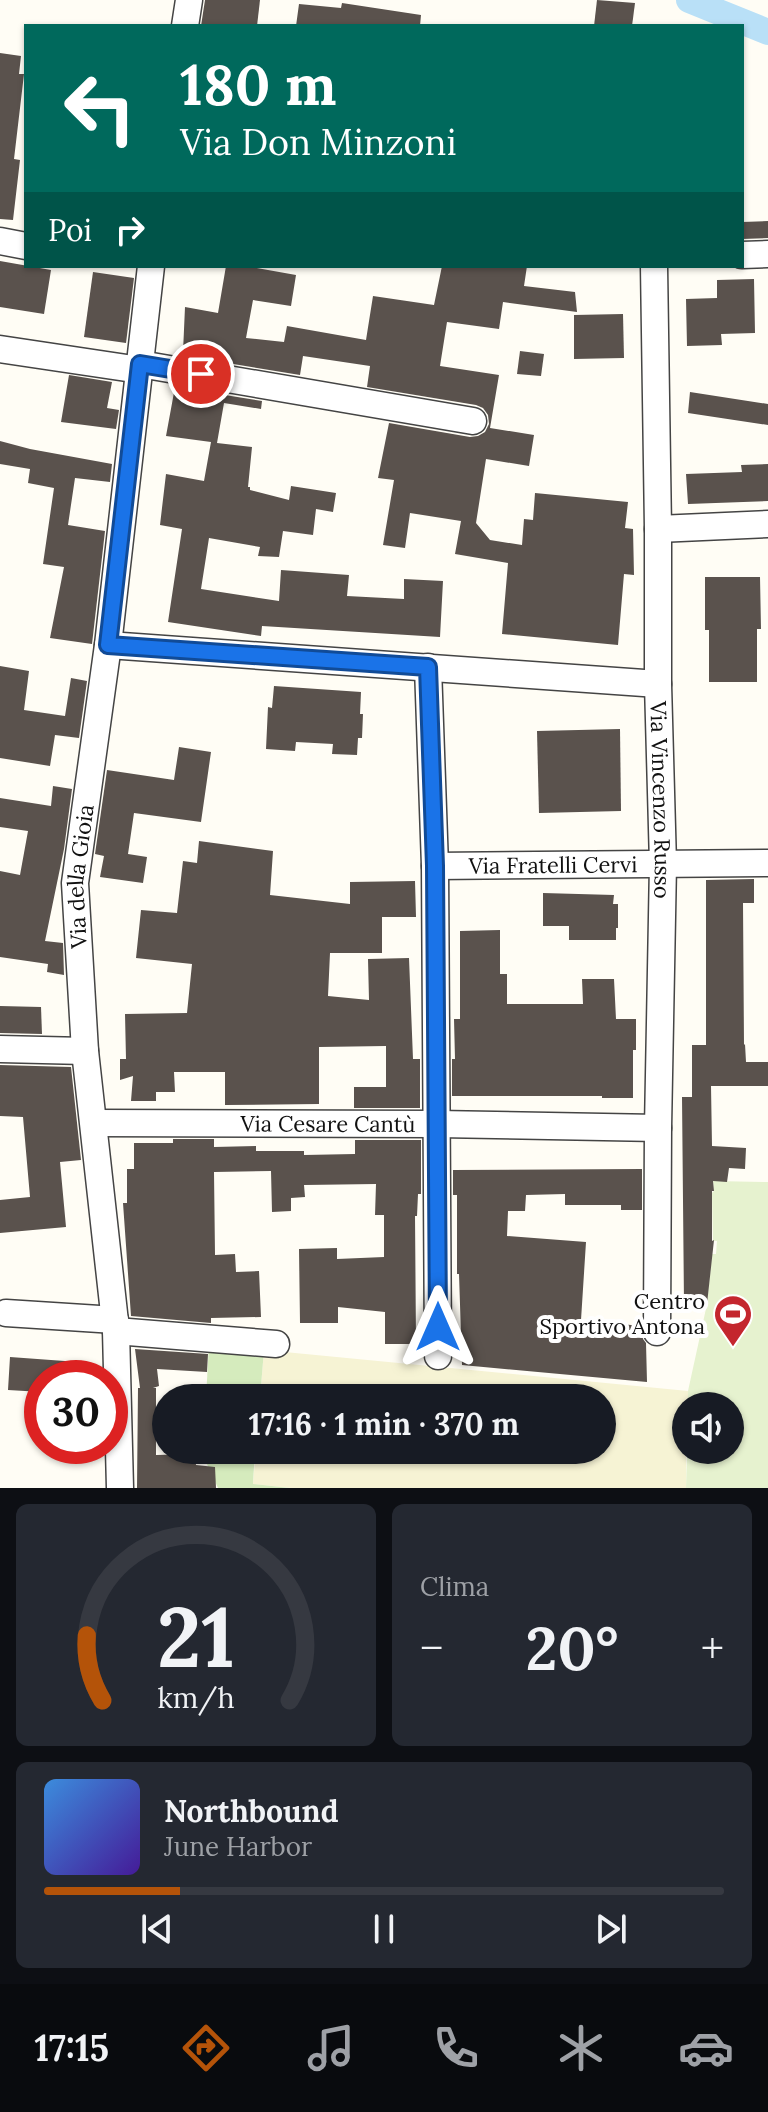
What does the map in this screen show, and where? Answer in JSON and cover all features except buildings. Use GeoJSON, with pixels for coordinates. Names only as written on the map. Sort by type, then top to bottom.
{"type":"FeatureCollection","features":[{"type":"Feature","properties":{"kind":"street"},"geometry":{"type":"LineString","coordinates":[[185,24],[189,0]]}},
{"type":"Feature","properties":{"kind":"street"},"geometry":{"type":"LineString","coordinates":[[0,241],[24,246]]}},
{"type":"Feature","properties":{"kind":"street"},"geometry":{"type":"LineString","coordinates":[[744,255],[768,254]]}},
{"type":"Feature","properties":{"kind":"street","name":"Via della Gioia"},"geometry":{"type":"LineString","coordinates":[[120,1488],[116,1326],[85,1051],[75,883],[108,645],[150,268]]}},
{"type":"Feature","properties":{"kind":"street","name":"Via Vincenzo Russo"},"geometry":{"type":"LineString","coordinates":[[654,268],[663,864],[657,1332]]}},
{"type":"Feature","properties":{"kind":"street"},"geometry":{"type":"LineString","coordinates":[[0,349],[140,367],[473,421]]}},
{"type":"Feature","properties":{"kind":"street"},"geometry":{"type":"LineString","coordinates":[[658,529],[768,524]]}},
{"type":"Feature","properties":{"kind":"street"},"geometry":{"type":"LineString","coordinates":[[108,645],[658,684]]}},
{"type":"Feature","properties":{"kind":"street"},"geometry":{"type":"LineString","coordinates":[[428,667],[435,866],[438,1356]]}},
{"type":"Feature","properties":{"kind":"street","name":"Via Fratelli Cervi"},"geometry":{"type":"LineString","coordinates":[[435,866],[768,863]]}},
{"type":"Feature","properties":{"kind":"street"},"geometry":{"type":"LineString","coordinates":[[0,1049],[85,1051]]}},
{"type":"Feature","properties":{"kind":"street","name":"Via Cesare Cantù"},"geometry":{"type":"LineString","coordinates":[[94,1123],[658,1128]]}},
{"type":"Feature","properties":{"kind":"street"},"geometry":{"type":"LineString","coordinates":[[6,1313],[276,1344]]}},
{"type":"Feature","properties":{"kind":"shaded area"},"geometry":{"type":"Polygon","coordinates":[[[264,1350],[616,1384],[261,1384],[264,1350]]]}},
{"type":"Feature","properties":{"kind":"shaded area"},"geometry":{"type":"Polygon","coordinates":[[[616,1384],[688,1391],[672,1392],[672,1464],[686,1464],[686,1488],[291,1488],[253,1484],[255,1464],[616,1464],[616,1384]]]}},
{"type":"Feature","properties":{"kind":"green space","name":"Centro Sportivo Antona"},"geometry":{"type":"Polygon","coordinates":[[[713,1181],[768,1182],[768,1488],[686,1488],[687,1464],[744,1464],[744,1392],[688,1392],[707,1304],[712,1254],[716,1254],[717,1241],[713,1241],[713,1181]]]}},
{"type":"Feature","properties":{"kind":"green space"},"geometry":{"type":"Polygon","coordinates":[[[209,1344],[264,1350],[261,1384],[207,1384],[209,1344]]]}},
{"type":"Feature","properties":{"kind":"green space"},"geometry":{"type":"Polygon","coordinates":[[[207,1464],[254,1464],[253,1484],[290,1488],[218,1488],[207,1464]]]}},
{"type":"Feature","properties":{"kind":"waterway"},"geometry":{"type":"LineString","coordinates":[[689,0],[768,32]]}},
{"type":"Feature","properties":{"kind":"place","name":"Centro Sportivo Antona"},"geometry":{"type":"Point","coordinates":[733,1348]}},
{"type":"Feature","properties":{"kind":"route"},"geometry":{"type":"LineString","coordinates":[[201,374],[140,364],[108,645],[428,667],[435,866],[438,1327]]}}]}
